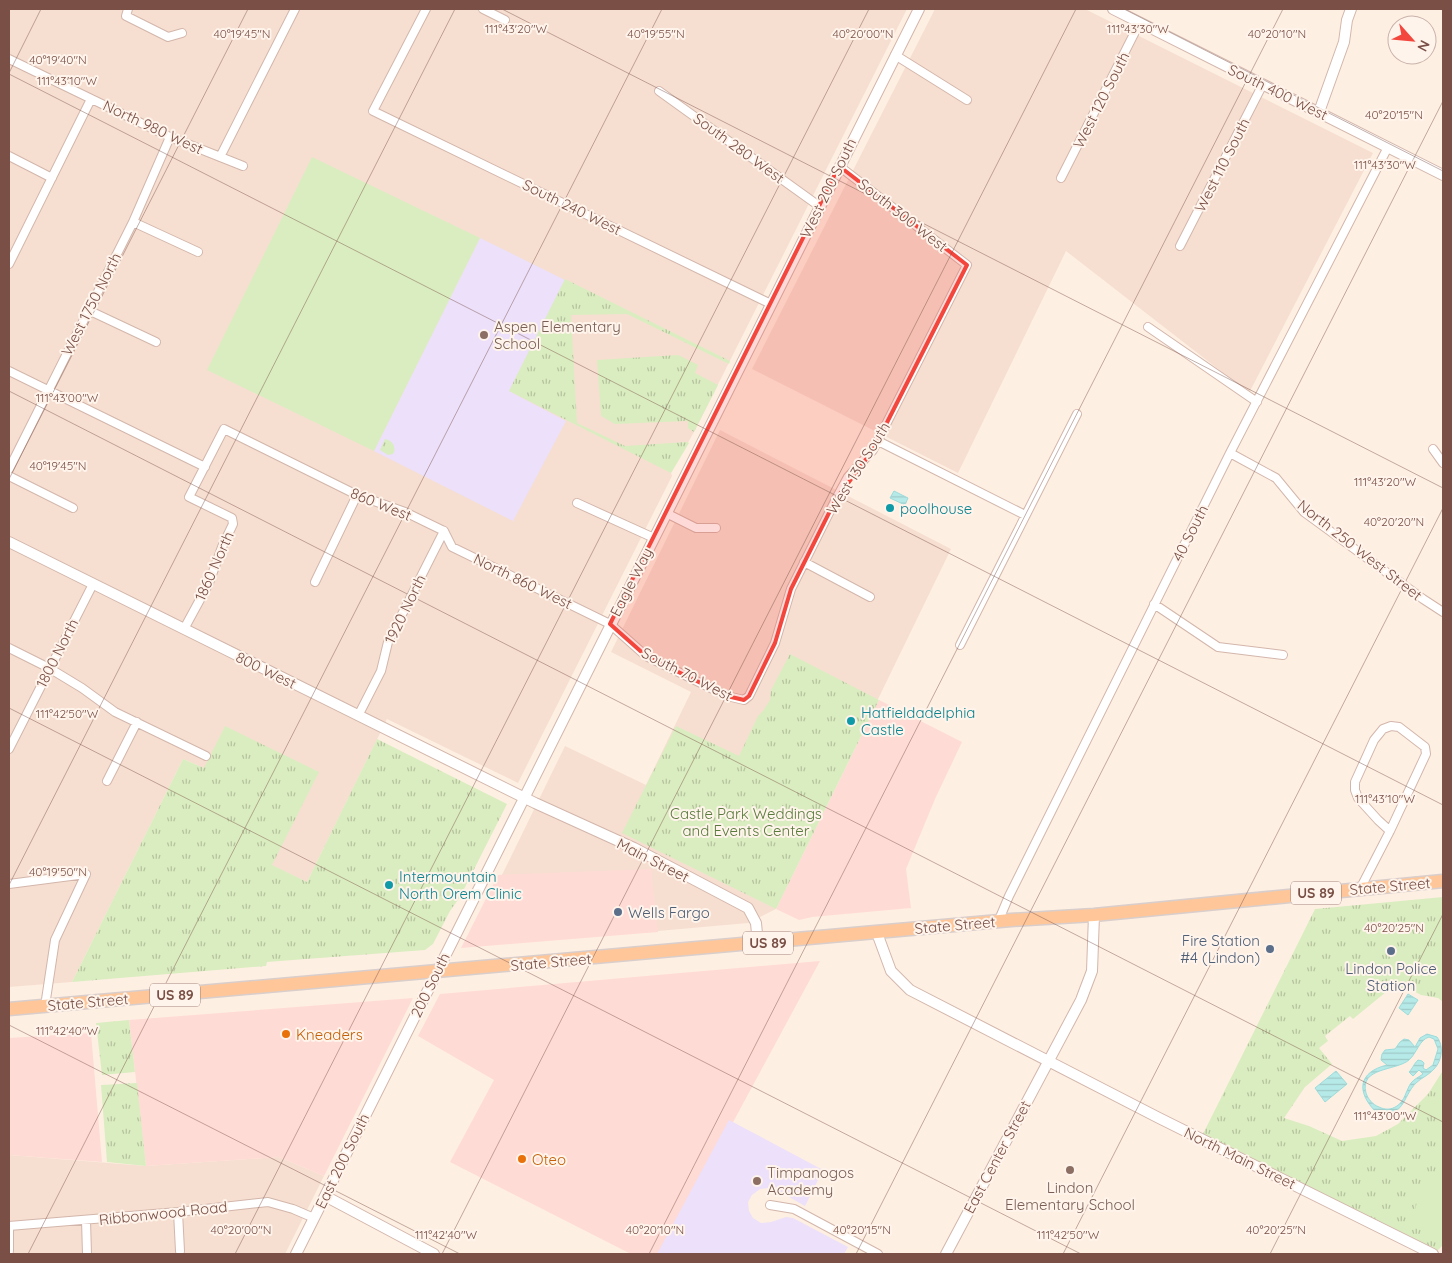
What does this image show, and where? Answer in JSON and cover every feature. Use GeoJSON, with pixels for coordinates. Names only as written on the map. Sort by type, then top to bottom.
{"type":"FeatureCollection","features":[{"type":"Feature","properties":{"kind":"main road","name":"State Street"},"geometry":{"type":"LineString","coordinates":[[9,1010],[1188,906],[1443,881]]}},
{"type":"Feature","properties":{"kind":"street"},"geometry":{"type":"LineString","coordinates":[[220,157],[295,9]]}},
{"type":"Feature","properties":{"kind":"street","name":"South 240 West"},"geometry":{"type":"LineString","coordinates":[[426,9],[373,111],[771,304]]}},
{"type":"Feature","properties":{"kind":"street"},"geometry":{"type":"LineString","coordinates":[[482,9],[505,20]]}},
{"type":"Feature","properties":{"kind":"street","name":"West 200 South"},"geometry":{"type":"LineString","coordinates":[[738,367],[918,9]]}},
{"type":"Feature","properties":{"kind":"street","name":"South 400 West"},"geometry":{"type":"LineString","coordinates":[[1113,9],[1443,175]]}},
{"type":"Feature","properties":{"kind":"street"},"geometry":{"type":"LineString","coordinates":[[1319,112],[1344,42],[1347,20],[1351,9]]}},
{"type":"Feature","properties":{"kind":"street"},"geometry":{"type":"LineString","coordinates":[[127,12],[168,37],[182,33]]}},
{"type":"Feature","properties":{"kind":"street","name":"West 120 South"},"geometry":{"type":"LineString","coordinates":[[1061,178],[1140,22]]}},
{"type":"Feature","properties":{"kind":"street"},"geometry":{"type":"LineString","coordinates":[[895,55],[967,100]]}},
{"type":"Feature","properties":{"kind":"street","name":"North 980 West"},"geometry":{"type":"LineString","coordinates":[[9,59],[170,137],[243,166]]}},
{"type":"Feature","properties":{"kind":"street","name":"West 110 South"},"geometry":{"type":"LineString","coordinates":[[1180,246],[1263,84]]}},
{"type":"Feature","properties":{"kind":"street","name":"South 280 West"},"geometry":{"type":"LineString","coordinates":[[659,91],[819,206]]}},
{"type":"Feature","properties":{"kind":"street"},"geometry":{"type":"LineString","coordinates":[[9,264],[91,99]]}},
{"type":"Feature","properties":{"kind":"street","name":"West 1750 North"},"geometry":{"type":"LineString","coordinates":[[9,469],[133,222],[170,137]]}},
{"type":"Feature","properties":{"kind":"street","name":"40 South"},"geometry":{"type":"LineString","coordinates":[[998,922],[1154,604],[1388,147]]}},
{"type":"Feature","properties":{"kind":"street"},"geometry":{"type":"LineString","coordinates":[[9,156],[52,178]]}},
{"type":"Feature","properties":{"kind":"street","name":"South 300 West"},"geometry":{"type":"LineString","coordinates":[[839,166],[967,265]]}},
{"type":"Feature","properties":{"kind":"street"},"geometry":{"type":"LineString","coordinates":[[133,222],[198,252]]}},
{"type":"Feature","properties":{"kind":"street","name":"West 130 South"},"geometry":{"type":"LineString","coordinates":[[744,700],[749,696],[775,643],[791,589],[804,562],[848,477],[873,450],[878,441],[967,265]]}},
{"type":"Feature","properties":{"kind":"street"},"geometry":{"type":"LineString","coordinates":[[88,310],[156,342]]}},
{"type":"Feature","properties":{"kind":"street"},"geometry":{"type":"LineString","coordinates":[[1148,327],[1257,402]]}},
{"type":"Feature","properties":{"kind":"street","name":"Eagle Way"},"geometry":{"type":"LineString","coordinates":[[524,798],[738,367]]}},
{"type":"Feature","properties":{"kind":"street"},"geometry":{"type":"LineString","coordinates":[[9,371],[205,467]]}},
{"type":"Feature","properties":{"kind":"street"},"geometry":{"type":"LineString","coordinates":[[960,645],[1077,414]]}},
{"type":"Feature","properties":{"kind":"street","name":"1860 North"},"geometry":{"type":"LineString","coordinates":[[184,629],[209,583],[232,524],[232,518],[189,497],[224,429],[264,448]]}},
{"type":"Feature","properties":{"kind":"street"},"geometry":{"type":"LineString","coordinates":[[878,441],[1025,515]]}},
{"type":"Feature","properties":{"kind":"street","name":"860 West"},"geometry":{"type":"LineString","coordinates":[[264,448],[357,496],[405,512],[444,531]]}},
{"type":"Feature","properties":{"kind":"street"},"geometry":{"type":"LineString","coordinates":[[1433,449],[1443,463]]}},
{"type":"Feature","properties":{"kind":"street","name":"North 250 West Street"},"geometry":{"type":"LineString","coordinates":[[1230,453],[1276,478],[1304,512],[1443,612]]}},
{"type":"Feature","properties":{"kind":"street"},"geometry":{"type":"LineString","coordinates":[[9,476],[73,508]]}},
{"type":"Feature","properties":{"kind":"street"},"geometry":{"type":"LineString","coordinates":[[315,582],[357,496]]}},
{"type":"Feature","properties":{"kind":"street"},"geometry":{"type":"LineString","coordinates":[[577,502],[654,538]]}},
{"type":"Feature","properties":{"kind":"street"},"geometry":{"type":"LineString","coordinates":[[666,513],[696,528],[716,528]]}},
{"type":"Feature","properties":{"kind":"street","name":"North 860 West"},"geometry":{"type":"LineString","coordinates":[[444,531],[452,546],[610,624]]}},
{"type":"Feature","properties":{"kind":"street","name":"1920 North"},"geometry":{"type":"LineString","coordinates":[[358,716],[380,671],[388,642],[444,531]]}},
{"type":"Feature","properties":{"kind":"street","name":"800 West"},"geometry":{"type":"LineString","coordinates":[[9,542],[524,798]]}},
{"type":"Feature","properties":{"kind":"street"},"geometry":{"type":"LineString","coordinates":[[804,562],[870,597]]}},
{"type":"Feature","properties":{"kind":"street","name":"1800 North"},"geometry":{"type":"LineString","coordinates":[[9,749],[93,584]]}},
{"type":"Feature","properties":{"kind":"street"},"geometry":{"type":"LineString","coordinates":[[1154,604],[1218,647],[1282,655]]}},
{"type":"Feature","properties":{"kind":"street","name":"South 70 West"},"geometry":{"type":"LineString","coordinates":[[610,624],[646,656],[727,696],[744,700]]}},
{"type":"Feature","properties":{"kind":"street"},"geometry":{"type":"LineString","coordinates":[[9,648],[49,668],[82,688],[115,712],[206,756]]}},
{"type":"Feature","properties":{"kind":"street"},"geometry":{"type":"LineString","coordinates":[[107,781],[137,722]]}},
{"type":"Feature","properties":{"kind":"street"},"geometry":{"type":"LineString","coordinates":[[1360,889],[1390,831],[1426,754],[1425,747],[1398,728],[1391,726],[1383,728],[1374,740],[1355,782],[1358,798],[1390,831]]}},
{"type":"Feature","properties":{"kind":"street","name":"200 South"},"geometry":{"type":"LineString","coordinates":[[388,1068],[524,798]]}},
{"type":"Feature","properties":{"kind":"street","name":"Main Street"},"geometry":{"type":"LineString","coordinates":[[524,798],[634,848],[748,908],[756,923],[758,944]]}},
{"type":"Feature","properties":{"kind":"street"},"geometry":{"type":"LineString","coordinates":[[9,884],[86,874],[55,940],[45,1006]]}},
{"type":"Feature","properties":{"kind":"street","name":"East Center Street"},"geometry":{"type":"LineString","coordinates":[[946,1254],[1081,1000],[1092,971],[1094,914]]}},
{"type":"Feature","properties":{"kind":"street"},"geometry":{"type":"LineString","coordinates":[[877,933],[891,971],[910,990],[1048,1060]]}},
{"type":"Feature","properties":{"kind":"street","name":"North Main Street"},"geometry":{"type":"LineString","coordinates":[[1048,1060],[1433,1254]]}},
{"type":"Feature","properties":{"kind":"street","name":"East 200 South"},"geometry":{"type":"LineString","coordinates":[[296,1254],[388,1068]]}},
{"type":"Feature","properties":{"kind":"street"},"geometry":{"type":"LineString","coordinates":[[325,1196],[434,1254]]}},
{"type":"Feature","properties":{"kind":"street","name":"Ribbonwood Road"},"geometry":{"type":"LineString","coordinates":[[9,1226],[178,1212],[268,1202],[293,1209],[314,1218]]}},
{"type":"Feature","properties":{"kind":"street"},"geometry":{"type":"LineString","coordinates":[[770,1205],[794,1210],[878,1254]]}},
{"type":"Feature","properties":{"kind":"street"},"geometry":{"type":"LineString","coordinates":[[178,1212],[180,1251]]}},
{"type":"Feature","properties":{"kind":"street"},"geometry":{"type":"LineString","coordinates":[[86,1220],[87,1254]]}},
{"type":"Feature","properties":{"kind":"street"},"geometry":{"type":"LineString","coordinates":[[9,1226],[9,1251]]}},
{"type":"Feature","properties":{"kind":"highlighted area"},"geometry":{"type":"Polygon","coordinates":[[[839,166],[967,265],[873,450],[836,499],[791,589],[775,643],[749,696],[744,700],[727,696],[646,656],[610,624],[839,166]]]}},
{"type":"Feature","properties":{"kind":"shaded area"},"geometry":{"type":"Polygon","coordinates":[[[9,9],[907,9],[694,432],[671,473],[672,476],[518,783],[387,719],[307,882],[272,866],[204,768],[183,759],[72,982],[9,987],[9,9]]]}},
{"type":"Feature","properties":{"kind":"shaded area"},"geometry":{"type":"Polygon","coordinates":[[[935,9],[1085,9],[1373,153],[1249,393],[1066,251],[958,473],[752,369],[935,9]]]}},
{"type":"Feature","properties":{"kind":"shaded area","name":"Aspen Elementary School"},"geometry":{"type":"Polygon","coordinates":[[[480,238],[565,280],[509,391],[566,421],[513,521],[374,451],[480,238]]]}},
{"type":"Feature","properties":{"kind":"shaded area"},"geometry":{"type":"Polygon","coordinates":[[[720,430],[951,549],[776,909],[748,923],[658,931],[502,875],[565,746],[646,785],[691,692],[611,652],[720,430]]]}},
{"type":"Feature","properties":{"kind":"shaded area"},"geometry":{"type":"Polygon","coordinates":[[[879,700],[962,742],[935,799],[906,869],[911,908],[812,917],[799,920],[776,909],[879,700]]]}},
{"type":"Feature","properties":{"kind":"shaded area"},"geometry":{"type":"Polygon","coordinates":[[[651,869],[658,932],[461,948],[498,875],[651,869]]]}},
{"type":"Feature","properties":{"kind":"shaded area"},"geometry":{"type":"Polygon","coordinates":[[[820,961],[662,1254],[631,1254],[450,1162],[494,1080],[418,1036],[440,994],[820,961]]]}},
{"type":"Feature","properties":{"kind":"shaded area"},"geometry":{"type":"Polygon","coordinates":[[[413,998],[324,1176],[279,1157],[146,1166],[129,1020],[413,998]]]}},
{"type":"Feature","properties":{"kind":"shaded area"},"geometry":{"type":"Polygon","coordinates":[[[91,1033],[102,1162],[9,1155],[9,1038],[91,1033]]]}},
{"type":"Feature","properties":{"kind":"shaded area","name":"Timpanogos Academy"},"geometry":{"type":"Polygon","coordinates":[[[729,1120],[823,1170],[805,1206],[777,1190],[760,1189],[752,1195],[748,1202],[749,1211],[753,1218],[761,1223],[786,1217],[793,1218],[848,1247],[844,1254],[657,1254],[729,1120]]]}},
{"type":"Feature","properties":{"kind":"shaded area"},"geometry":{"type":"Polygon","coordinates":[[[9,1155],[146,1166],[279,1157],[324,1176],[285,1254],[9,1254],[9,1155]]]}},
{"type":"Feature","properties":{"kind":"green space"},"geometry":{"type":"Polygon","coordinates":[[[312,157],[480,238],[374,451],[207,370],[312,157]]]}},
{"type":"Feature","properties":{"kind":"green space"},"geometry":{"type":"Polygon","coordinates":[[[565,279],[730,361],[729,364],[627,314],[571,315],[577,423],[625,446],[689,443],[671,473],[509,391],[565,279]]]}},
{"type":"Feature","properties":{"kind":"green space"},"geometry":{"type":"Polygon","coordinates":[[[678,355],[698,365],[695,373],[718,385],[694,432],[688,428],[688,421],[615,424],[601,416],[597,360],[678,355]]]}},
{"type":"Feature","properties":{"kind":"green space"},"geometry":{"type":"Polygon","coordinates":[[[385,439],[393,444],[393,454],[388,455],[380,450],[385,439]]]}},
{"type":"Feature","properties":{"kind":"green space","name":"Castle Park Weddings and Events Center"},"geometry":{"type":"Polygon","coordinates":[[[790,654],[879,700],[776,909],[622,833],[676,726],[739,756],[758,716],[770,700],[771,690],[790,654]]]}},
{"type":"Feature","properties":{"kind":"green space"},"geometry":{"type":"Polygon","coordinates":[[[225,726],[319,772],[272,865],[307,882],[377,739],[507,804],[460,897],[450,911],[433,944],[425,950],[267,962],[266,966],[72,982],[183,759],[204,768],[225,726]]]}},
{"type":"Feature","properties":{"kind":"green space"},"geometry":{"type":"Polygon","coordinates":[[[1443,897],[1443,1002],[1438,998],[1421,995],[1406,987],[1386,992],[1353,1019],[1350,1016],[1325,1036],[1328,1041],[1319,1048],[1332,1064],[1305,1087],[1284,1118],[1309,1126],[1342,1141],[1376,1136],[1398,1124],[1428,1094],[1442,1072],[1443,1066],[1443,1245],[1434,1254],[1201,1138],[1315,909],[1443,897]]]}},
{"type":"Feature","properties":{"kind":"green space"},"geometry":{"type":"Polygon","coordinates":[[[129,1020],[135,1072],[102,1075],[96,1023],[129,1020]]]}},
{"type":"Feature","properties":{"kind":"green space"},"geometry":{"type":"Polygon","coordinates":[[[137,1083],[146,1166],[107,1162],[101,1085],[137,1083]]]}},
{"type":"Feature","properties":{"kind":"green space"},"geometry":{"type":"Polygon","coordinates":[[[1443,1169],[1443,1226],[1438,1228],[1427,1227],[1418,1220],[1416,1215],[1417,1203],[1443,1169]]]}},
{"type":"Feature","properties":{"kind":"water"},"geometry":{"type":"Polygon","coordinates":[[[894,491],[908,498],[905,505],[890,498],[894,491]]]}},
{"type":"Feature","properties":{"kind":"water"},"geometry":{"type":"Polygon","coordinates":[[[1408,994],[1418,1000],[1408,1015],[1399,1008],[1408,994]]]}},
{"type":"Feature","properties":{"kind":"water"},"geometry":{"type":"Polygon","coordinates":[[[1427,1034],[1437,1037],[1441,1045],[1441,1053],[1437,1066],[1416,1083],[1398,1110],[1385,1113],[1376,1112],[1365,1097],[1363,1084],[1366,1078],[1370,1072],[1387,1065],[1381,1060],[1385,1050],[1395,1049],[1404,1039],[1409,1040],[1415,1047],[1420,1038],[1427,1034]],[[1429,1037],[1426,1039],[1420,1044],[1412,1057],[1403,1064],[1380,1071],[1368,1078],[1365,1085],[1369,1100],[1381,1108],[1388,1109],[1400,1104],[1411,1083],[1423,1074],[1419,1070],[1413,1076],[1409,1072],[1416,1062],[1418,1060],[1422,1061],[1424,1063],[1423,1068],[1426,1070],[1433,1065],[1438,1049],[1434,1039],[1429,1037]]]}},
{"type":"Feature","properties":{"kind":"water"},"geometry":{"type":"Polygon","coordinates":[[[1336,1071],[1347,1084],[1325,1102],[1315,1088],[1336,1071]]]}},
{"type":"Feature","properties":{"kind":"place","name":"Aspen Elementary School"},"geometry":{"type":"Point","coordinates":[484,335]}},
{"type":"Feature","properties":{"kind":"place","name":"poolhouse"},"geometry":{"type":"Point","coordinates":[890,508]}},
{"type":"Feature","properties":{"kind":"place","name":"Hatfieldadelphia Castle"},"geometry":{"type":"Point","coordinates":[851,721]}},
{"type":"Feature","properties":{"kind":"place","name":"Intermountain North Orem Clinic"},"geometry":{"type":"Point","coordinates":[389,885]}},
{"type":"Feature","properties":{"kind":"place","name":"Wells Fargo"},"geometry":{"type":"Point","coordinates":[618,912]}},
{"type":"Feature","properties":{"kind":"place","name":"Fire Station #4 (Lindon)"},"geometry":{"type":"Point","coordinates":[1270,949]}},
{"type":"Feature","properties":{"kind":"place","name":"Lindon Police Station"},"geometry":{"type":"Point","coordinates":[1391,951]}},
{"type":"Feature","properties":{"kind":"place","name":"Kneaders"},"geometry":{"type":"Point","coordinates":[286,1034]}},
{"type":"Feature","properties":{"kind":"place","name":"Oteo"},"geometry":{"type":"Point","coordinates":[522,1159]}},
{"type":"Feature","properties":{"kind":"place","name":"Lindon Elementary School"},"geometry":{"type":"Point","coordinates":[1070,1170]}},
{"type":"Feature","properties":{"kind":"place","name":"Timpanogos Academy"},"geometry":{"type":"Point","coordinates":[757,1181]}}]}
